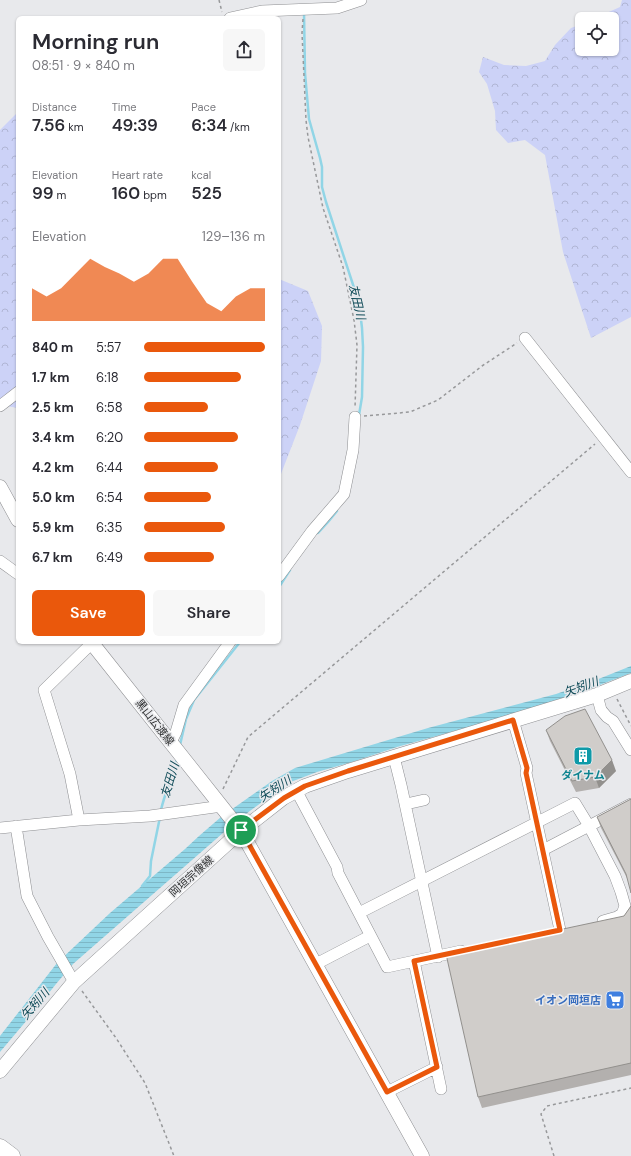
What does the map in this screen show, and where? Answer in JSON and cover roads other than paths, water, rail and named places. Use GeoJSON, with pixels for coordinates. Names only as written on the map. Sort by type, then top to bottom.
{"type":"FeatureCollection","features":[{"type":"Feature","properties":{"kind":"highway"},"geometry":{"type":"LineString","coordinates":[[0,1147],[12,1156]]}},
{"type":"Feature","properties":{"kind":"main road"},"geometry":{"type":"LineString","coordinates":[[0,487],[16,516]]}},
{"type":"Feature","properties":{"kind":"main road","name":"黒山広渡線"},"geometry":{"type":"LineString","coordinates":[[93,644],[241,830],[422,1156]]}},
{"type":"Feature","properties":{"kind":"main road","name":"岡垣宗像線"},"geometry":{"type":"LineString","coordinates":[[0,1071],[74,982],[241,830],[273,805],[296,790],[348,771],[598,695],[631,681]]}},
{"type":"Feature","properties":{"kind":"street"},"geometry":{"type":"LineString","coordinates":[[226,15],[262,10],[337,8],[361,0]]}},
{"type":"Feature","properties":{"kind":"street"},"geometry":{"type":"LineString","coordinates":[[526,338],[631,472]]}},
{"type":"Feature","properties":{"kind":"street"},"geometry":{"type":"LineString","coordinates":[[0,406],[16,394]]}},
{"type":"Feature","properties":{"kind":"street"},"geometry":{"type":"LineString","coordinates":[[281,573],[312,531],[344,494],[352,450],[355,417]]}},
{"type":"Feature","properties":{"kind":"street"},"geometry":{"type":"LineString","coordinates":[[0,561],[16,573]]}},
{"type":"Feature","properties":{"kind":"street"},"geometry":{"type":"LineString","coordinates":[[79,820],[70,774],[44,690],[89,644]]}},
{"type":"Feature","properties":{"kind":"street"},"geometry":{"type":"LineString","coordinates":[[171,742],[176,732],[184,705],[229,644]]}},
{"type":"Feature","properties":{"kind":"street"},"geometry":{"type":"LineString","coordinates":[[598,695],[601,710],[613,721],[631,750]]}},
{"type":"Feature","properties":{"kind":"street"},"geometry":{"type":"LineString","coordinates":[[513,720],[527,768],[526,773],[543,850],[554,931],[571,928]]}},
{"type":"Feature","properties":{"kind":"street"},"geometry":{"type":"LineString","coordinates":[[394,757],[406,804],[438,956]]}},
{"type":"Feature","properties":{"kind":"street"},"geometry":{"type":"LineString","coordinates":[[296,790],[337,867],[338,873],[387,967],[469,950]]}},
{"type":"Feature","properties":{"kind":"street"},"geometry":{"type":"LineString","coordinates":[[406,804],[424,800]]}},
{"type":"Feature","properties":{"kind":"street"},"geometry":{"type":"LineString","coordinates":[[0,828],[79,820],[164,815],[218,802]]}},
{"type":"Feature","properties":{"kind":"street"},"geometry":{"type":"LineString","coordinates":[[359,913],[575,803],[589,826],[615,876],[625,906],[622,914],[618,917],[595,923]]}},
{"type":"Feature","properties":{"kind":"street"},"geometry":{"type":"LineString","coordinates":[[543,850],[631,804]]}},
{"type":"Feature","properties":{"kind":"street"},"geometry":{"type":"LineString","coordinates":[[16,826],[27,896],[48,937],[74,982]]}},
{"type":"Feature","properties":{"kind":"street"},"geometry":{"type":"LineString","coordinates":[[316,964],[370,936]]}},
{"type":"Feature","properties":{"kind":"street"},"geometry":{"type":"LineString","coordinates":[[414,961],[442,1089]]}},
{"type":"Feature","properties":{"kind":"street"},"geometry":{"type":"LineString","coordinates":[[387,1092],[437,1067]]}},
{"type":"Feature","properties":{"kind":"water","name":"矢矧川"},"geometry":{"type":"Polygon","coordinates":[[[631,666],[631,673],[568,697],[397,747],[317,772],[288,783],[239,819],[73,964],[0,1052],[0,1036],[57,963],[110,913],[221,817],[272,781],[295,768],[428,728],[556,694],[631,666]]]}},
{"type":"Feature","properties":{"kind":"waterway","name":"友田川"},"geometry":{"type":"LineString","coordinates":[[304,12],[305,73],[309,119],[322,167],[322,187],[326,202],[359,303],[363,347],[362,397],[359,415]]}},
{"type":"Feature","properties":{"kind":"waterway","name":"友田川"},"geometry":{"type":"LineString","coordinates":[[318,533],[337,511]]}},
{"type":"Feature","properties":{"kind":"waterway","name":"友田川"},"geometry":{"type":"LineString","coordinates":[[281,584],[290,570]]}},
{"type":"Feature","properties":{"kind":"waterway","name":"友田川"},"geometry":{"type":"LineString","coordinates":[[180,745],[186,719],[194,700],[238,644]]}},
{"type":"Feature","properties":{"kind":"waterway","name":"友田川"},"geometry":{"type":"LineString","coordinates":[[161,810],[177,758]]}},
{"type":"Feature","properties":{"kind":"waterway","name":"友田川"},"geometry":{"type":"LineString","coordinates":[[142,886],[150,876],[151,861],[160,817]]}},
{"type":"Feature","properties":{"kind":"place","name":"ダイナム"},"geometry":{"type":"Point","coordinates":[583,756]}},
{"type":"Feature","properties":{"kind":"place","name":"イオン岡垣店"},"geometry":{"type":"Point","coordinates":[615,1000]}}]}
